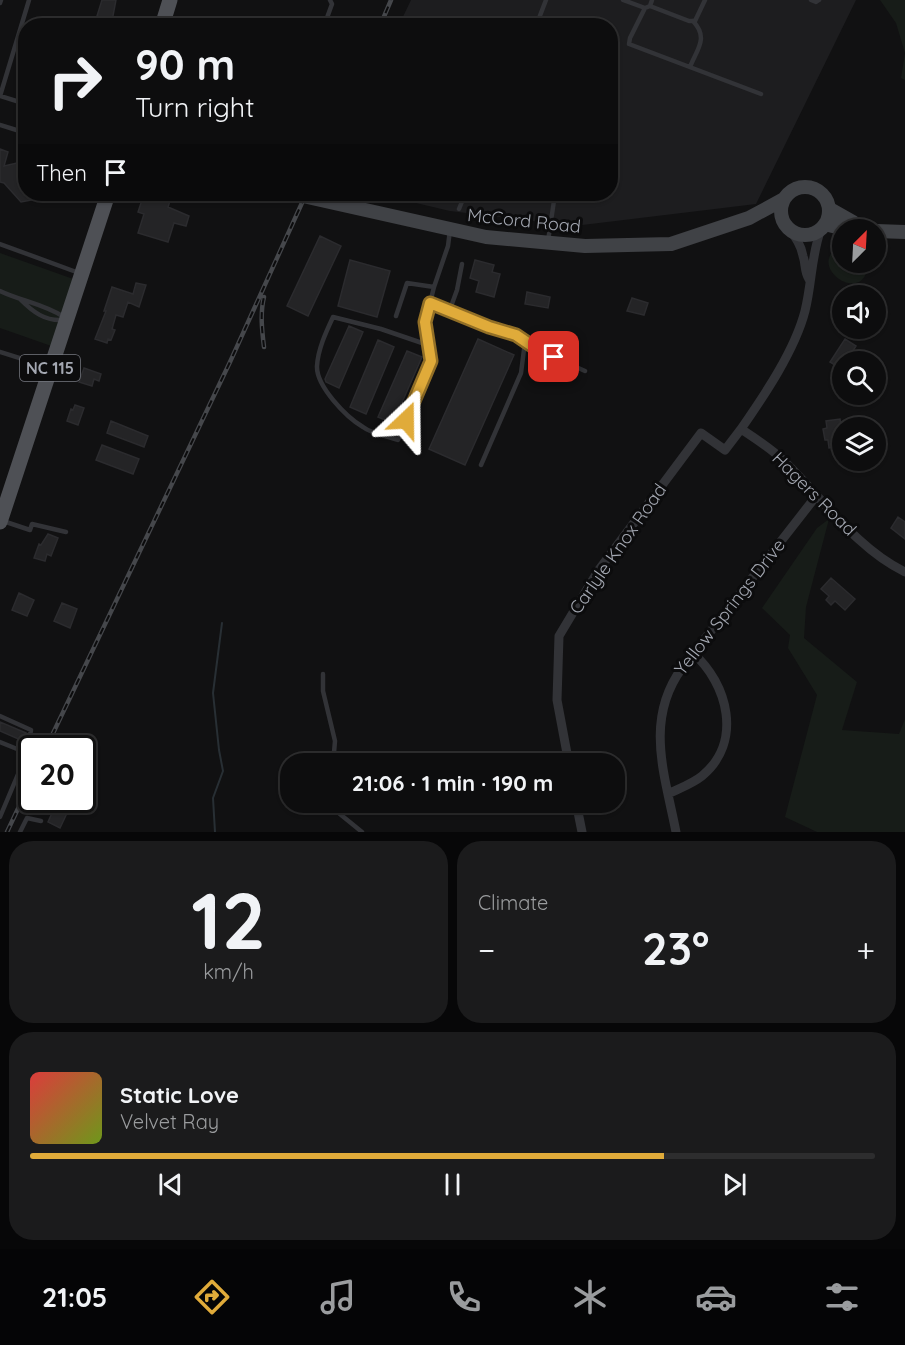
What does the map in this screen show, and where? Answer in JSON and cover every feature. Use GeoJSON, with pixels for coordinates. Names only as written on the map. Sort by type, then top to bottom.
{"type":"FeatureCollection","features":[{"type":"Feature","properties":{"kind":"main road"},"geometry":{"type":"LineString","coordinates":[[165,18],[171,0]]}},
{"type":"Feature","properties":{"kind":"main road","name":"NC 115"},"geometry":{"type":"LineString","coordinates":[[0,521],[106,201]]}},
{"type":"Feature","properties":{"kind":"street","name":"McCord Road"},"geometry":{"type":"LineString","coordinates":[[324,201],[486,237],[585,246],[671,244],[749,218],[784,199],[794,189],[808,187],[824,194],[830,209],[848,219]]}},
{"type":"Feature","properties":{"kind":"street"},"geometry":{"type":"LineString","coordinates":[[784,199],[781,212],[786,226],[800,244],[805,273],[809,279]]}},
{"type":"Feature","properties":{"kind":"street"},"geometry":{"type":"LineString","coordinates":[[741,429],[759,404],[803,317],[812,271],[813,249],[830,209]]}},
{"type":"Feature","properties":{"kind":"street","name":"McCord Road"},"geometry":{"type":"LineString","coordinates":[[749,218],[786,226],[802,235],[812,234],[823,227],[832,228]]}},
{"type":"Feature","properties":{"kind":"street"},"geometry":{"type":"LineString","coordinates":[[886,231],[905,232]]}},
{"type":"Feature","properties":{"kind":"street","name":"Hagers Road"},"geometry":{"type":"LineString","coordinates":[[741,429],[776,454],[860,540],[888,563],[905,572]]}},
{"type":"Feature","properties":{"kind":"street","name":"Carlyle Knox Road"},"geometry":{"type":"LineString","coordinates":[[567,753],[557,700],[559,636],[598,571],[701,433],[725,450],[741,429]]}},
{"type":"Feature","properties":{"kind":"street","name":"Yellow Springs Drive"},"geometry":{"type":"LineString","coordinates":[[676,832],[659,740],[662,712],[671,684],[693,652],[817,495]]}},
{"type":"Feature","properties":{"kind":"street"},"geometry":{"type":"LineString","coordinates":[[669,794],[694,781],[708,770],[718,757],[726,733],[726,708],[721,690],[706,666],[693,652]]}},
{"type":"Feature","properties":{"kind":"street"},"geometry":{"type":"LineString","coordinates":[[578,813],[582,832]]}},
{"type":"Feature","properties":{"kind":"lane"},"geometry":{"type":"LineString","coordinates":[[24,18],[29,0]]}},
{"type":"Feature","properties":{"kind":"lane"},"geometry":{"type":"LineString","coordinates":[[327,18],[332,4],[330,0]]}},
{"type":"Feature","properties":{"kind":"lane"},"geometry":{"type":"LineString","coordinates":[[539,18],[546,0]]}},
{"type":"Feature","properties":{"kind":"lane"},"geometry":{"type":"LineString","coordinates":[[623,0],[649,5],[693,21],[701,30],[702,36],[690,67]]}},
{"type":"Feature","properties":{"kind":"lane"},"geometry":{"type":"LineString","coordinates":[[693,21],[705,0]]}},
{"type":"Feature","properties":{"kind":"lane"},"geometry":{"type":"LineString","coordinates":[[811,0],[816,3],[819,0]]}},
{"type":"Feature","properties":{"kind":"lane"},"geometry":{"type":"LineString","coordinates":[[649,5],[630,38],[629,44],[761,94]]}},
{"type":"Feature","properties":{"kind":"lane"},"geometry":{"type":"LineString","coordinates":[[18,36],[0,96],[18,102]]}},
{"type":"Feature","properties":{"kind":"lane"},"geometry":{"type":"LineString","coordinates":[[0,125],[18,131]]}},
{"type":"Feature","properties":{"kind":"lane"},"geometry":{"type":"LineString","coordinates":[[459,208],[462,201]]}},
{"type":"Feature","properties":{"kind":"lane"},"geometry":{"type":"LineString","coordinates":[[548,243],[554,201]]}},
{"type":"Feature","properties":{"kind":"lane"},"geometry":{"type":"LineString","coordinates":[[428,345],[381,329],[333,317],[325,334],[317,366],[319,378],[345,413],[364,429],[398,440],[431,361],[425,322],[448,246],[450,230]]}},
{"type":"Feature","properties":{"kind":"lane"},"geometry":{"type":"LineString","coordinates":[[0,244],[81,274]]}},
{"type":"Feature","properties":{"kind":"lane"},"geometry":{"type":"LineString","coordinates":[[449,312],[457,290],[462,264]]}},
{"type":"Feature","properties":{"kind":"lane"},"geometry":{"type":"LineString","coordinates":[[396,316],[407,283],[434,287]]}},
{"type":"Feature","properties":{"kind":"lane"},"geometry":{"type":"LineString","coordinates":[[0,291],[21,300],[37,303],[66,319]]}},
{"type":"Feature","properties":{"kind":"lane"},"geometry":{"type":"LineString","coordinates":[[21,300],[33,312],[52,320],[66,319]]}},
{"type":"Feature","properties":{"kind":"lane"},"geometry":{"type":"LineString","coordinates":[[430,303],[449,312],[516,335],[525,342],[585,371]]}},
{"type":"Feature","properties":{"kind":"lane"},"geometry":{"type":"LineString","coordinates":[[481,465],[521,373],[525,342]]}},
{"type":"Feature","properties":{"kind":"lane"},"geometry":{"type":"LineString","coordinates":[[0,352],[50,368]]}},
{"type":"Feature","properties":{"kind":"lane"},"geometry":{"type":"LineString","coordinates":[[0,521],[30,530],[32,524],[66,532]]}},
{"type":"Feature","properties":{"kind":"lane"},"geometry":{"type":"LineString","coordinates":[[323,674],[323,691],[335,741],[334,753]]}},
{"type":"Feature","properties":{"kind":"lane"},"geometry":{"type":"LineString","coordinates":[[0,716],[31,730],[30,735]]}},
{"type":"Feature","properties":{"kind":"lane"},"geometry":{"type":"LineString","coordinates":[[0,742],[18,749]]}},
{"type":"Feature","properties":{"kind":"lane"},"geometry":{"type":"LineString","coordinates":[[0,817],[18,774]]}},
{"type":"Feature","properties":{"kind":"lane"},"geometry":{"type":"LineString","coordinates":[[339,813],[362,832]]}},
{"type":"Feature","properties":{"kind":"lane"},"geometry":{"type":"LineString","coordinates":[[20,832],[27,818],[41,821]]}},
{"type":"Feature","properties":{"kind":"shaded area"},"geometry":{"type":"Polygon","coordinates":[[[411,0],[856,0],[756,204],[574,226],[450,211],[408,201],[618,201],[618,18],[402,18],[411,0]]]}},
{"type":"Feature","properties":{"kind":"shaded area"},"geometry":{"type":"Polygon","coordinates":[[[880,0],[905,0],[905,53],[896,23],[880,0]]]}},
{"type":"Feature","properties":{"kind":"shaded area"},"geometry":{"type":"Polygon","coordinates":[[[905,53],[905,80],[901,78],[905,53]]]}},
{"type":"Feature","properties":{"kind":"shaded area"},"geometry":{"type":"Polygon","coordinates":[[[0,253],[79,281],[57,348],[0,328],[0,253]]]}},
{"type":"Feature","properties":{"kind":"shaded area"},"geometry":{"type":"Polygon","coordinates":[[[832,253],[832,272],[831,271],[828,262],[832,253]]]}},
{"type":"Feature","properties":{"kind":"shaded area"},"geometry":{"type":"Polygon","coordinates":[[[833,273],[866,273],[857,283],[848,283],[833,273]]]}},
{"type":"Feature","properties":{"kind":"shaded area"},"geometry":{"type":"Polygon","coordinates":[[[829,519],[806,607],[804,638],[857,682],[842,730],[899,734],[905,719],[905,832],[817,832],[785,817],[817,695],[788,648],[790,635],[762,608],[817,528],[829,519]]]}},
{"type":"Feature","properties":{"kind":"building"},"geometry":{"type":"Polygon","coordinates":[[[102,0],[116,0],[113,18],[97,16],[102,0]]]}},
{"type":"Feature","properties":{"kind":"building"},"geometry":{"type":"Polygon","coordinates":[[[0,149],[8,152],[4,166],[18,163],[18,199],[4,183],[0,182],[0,149]]]}},
{"type":"Feature","properties":{"kind":"building"},"geometry":{"type":"Polygon","coordinates":[[[142,201],[170,201],[168,207],[189,216],[186,226],[174,223],[168,242],[138,233],[144,214],[138,212],[142,201]]]}},
{"type":"Feature","properties":{"kind":"building"},"geometry":{"type":"Polygon","coordinates":[[[320,236],[341,246],[308,316],[287,306],[320,236]]]}},
{"type":"Feature","properties":{"kind":"building"},"geometry":{"type":"Polygon","coordinates":[[[350,260],[390,271],[377,317],[338,306],[350,260]]]}},
{"type":"Feature","properties":{"kind":"building"},"geometry":{"type":"Polygon","coordinates":[[[475,260],[494,265],[492,272],[500,274],[494,297],[476,292],[479,281],[470,278],[475,260]]]}},
{"type":"Feature","properties":{"kind":"building"},"geometry":{"type":"Polygon","coordinates":[[[136,283],[146,285],[139,307],[128,302],[123,317],[116,315],[112,329],[115,330],[111,340],[108,339],[107,343],[95,339],[112,287],[133,294],[136,283]]]}},
{"type":"Feature","properties":{"kind":"building"},"geometry":{"type":"Polygon","coordinates":[[[527,292],[550,297],[548,308],[525,304],[527,292]]]}},
{"type":"Feature","properties":{"kind":"building"},"geometry":{"type":"Polygon","coordinates":[[[632,298],[648,303],[644,315],[627,311],[632,298]]]}},
{"type":"Feature","properties":{"kind":"building"},"geometry":{"type":"Polygon","coordinates":[[[349,326],[363,332],[339,388],[326,382],[325,379],[349,326]]]}},
{"type":"Feature","properties":{"kind":"building"},"geometry":{"type":"Polygon","coordinates":[[[478,339],[514,355],[465,465],[429,449],[478,339]]]}},
{"type":"Feature","properties":{"kind":"building"},"geometry":{"type":"Polygon","coordinates":[[[845,339],[856,346],[853,351],[837,351],[845,339]]]}},
{"type":"Feature","properties":{"kind":"building"},"geometry":{"type":"Polygon","coordinates":[[[378,340],[394,347],[366,414],[350,407],[378,340]]]}},
{"type":"Feature","properties":{"kind":"building"},"geometry":{"type":"Polygon","coordinates":[[[407,351],[422,357],[393,423],[378,417],[407,351]]]}},
{"type":"Feature","properties":{"kind":"building"},"geometry":{"type":"Polygon","coordinates":[[[84,368],[101,374],[99,381],[94,379],[92,386],[79,382],[84,368]]]}},
{"type":"Feature","properties":{"kind":"building"},"geometry":{"type":"Polygon","coordinates":[[[75,405],[84,408],[78,425],[67,421],[75,405]]]}},
{"type":"Feature","properties":{"kind":"building"},"geometry":{"type":"Polygon","coordinates":[[[832,420],[832,448],[829,448],[828,440],[825,440],[823,429],[827,428],[826,421],[832,420]]]}},
{"type":"Feature","properties":{"kind":"building"},"geometry":{"type":"Polygon","coordinates":[[[111,421],[148,436],[144,447],[107,433],[111,421]]]}},
{"type":"Feature","properties":{"kind":"building"},"geometry":{"type":"Polygon","coordinates":[[[102,445],[139,459],[133,474],[96,460],[102,445]]]}},
{"type":"Feature","properties":{"kind":"building"},"geometry":{"type":"Polygon","coordinates":[[[898,517],[905,522],[905,539],[891,528],[898,517]]]}},
{"type":"Feature","properties":{"kind":"building"},"geometry":{"type":"Polygon","coordinates":[[[48,534],[58,538],[51,556],[47,554],[45,561],[34,558],[39,544],[41,545],[48,534]]]}},
{"type":"Feature","properties":{"kind":"building"},"geometry":{"type":"Polygon","coordinates":[[[831,578],[855,599],[845,610],[835,601],[831,605],[826,600],[829,596],[821,589],[831,578]]]}},
{"type":"Feature","properties":{"kind":"building"},"geometry":{"type":"Polygon","coordinates":[[[19,593],[34,600],[27,616],[12,610],[19,593]]]}},
{"type":"Feature","properties":{"kind":"building"},"geometry":{"type":"Polygon","coordinates":[[[62,603],[77,609],[70,628],[54,621],[62,603]]]}},
{"type":"Feature","properties":{"kind":"building"},"geometry":{"type":"Polygon","coordinates":[[[0,722],[26,733],[18,735],[18,739],[0,731],[0,722]]]}},
{"type":"Feature","properties":{"kind":"building"},"geometry":{"type":"Polygon","coordinates":[[[52,813],[67,813],[60,828],[48,822],[52,813]]]}},
{"type":"Feature","properties":{"kind":"waterway"},"geometry":{"type":"LineString","coordinates":[[215,832],[213,798],[223,771],[213,693],[222,623]]}},
{"type":"Feature","properties":{"kind":"railway"},"geometry":{"type":"LineString","coordinates":[[383,18],[391,0]]}},
{"type":"Feature","properties":{"kind":"railway"},"geometry":{"type":"LineString","coordinates":[[52,735],[230,362],[303,201]]}},
{"type":"Feature","properties":{"kind":"railway"},"geometry":{"type":"LineString","coordinates":[[264,297],[262,328],[264,347]]}},
{"type":"Feature","properties":{"kind":"railway"},"geometry":{"type":"LineString","coordinates":[[7,832],[18,809]]}},
{"type":"Feature","properties":{"kind":"route"},"geometry":{"type":"LineString","coordinates":[[406,420],[431,361],[425,322],[430,303],[459,316],[516,335],[538,350],[554,357]]}}]}
